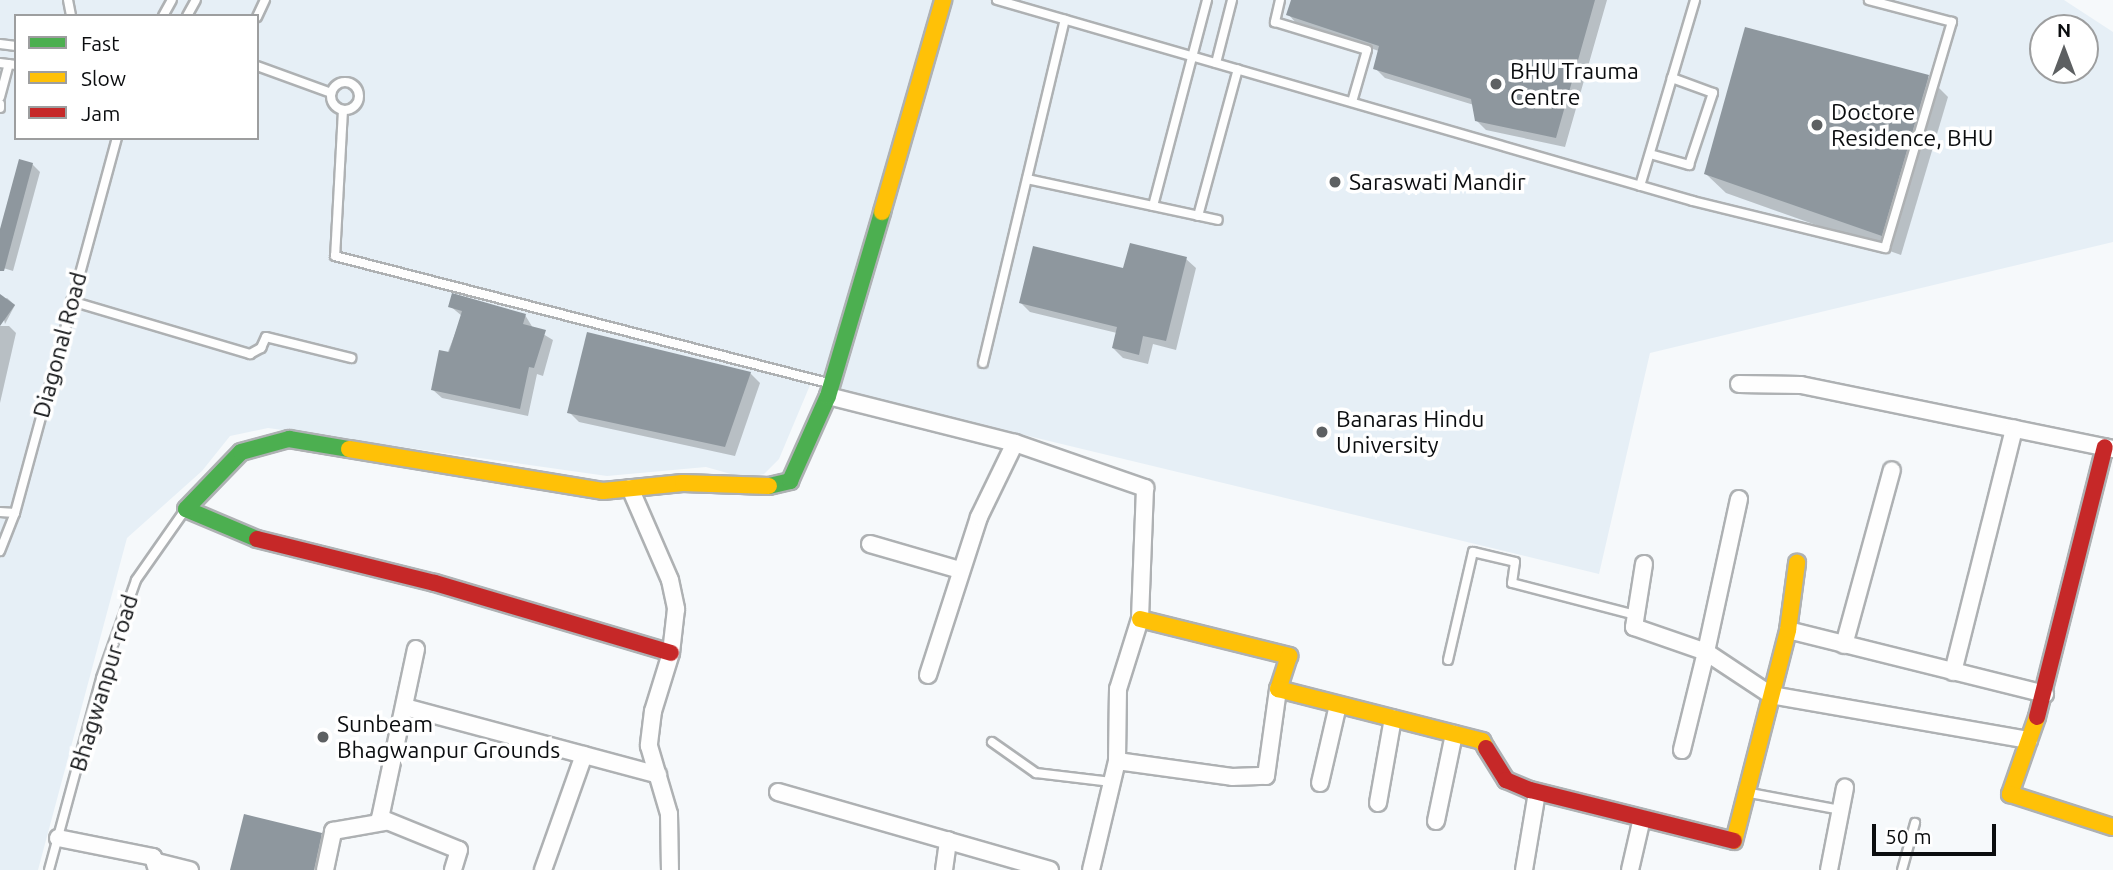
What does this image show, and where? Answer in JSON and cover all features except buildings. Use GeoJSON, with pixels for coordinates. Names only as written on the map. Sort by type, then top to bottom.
{"type":"FeatureCollection","features":[{"type":"Feature","properties":{"kind":"street"},"geometry":{"type":"LineString","coordinates":[[671,653],[435,583],[260,540],[186,509],[241,452],[289,439],[603,491],[683,482],[776,486],[790,481],[829,390],[943,0]]}},
{"type":"Feature","properties":{"kind":"street"},"geometry":{"type":"LineString","coordinates":[[1739,384],[1801,385],[2109,448],[2045,694],[2010,794],[2113,827]]}},
{"type":"Feature","properties":{"kind":"street"},"geometry":{"type":"LineString","coordinates":[[829,390],[1015,443],[1145,488],[1140,619],[1118,689],[1116,761],[1091,870]]}},
{"type":"Feature","properties":{"kind":"street"},"geometry":{"type":"LineString","coordinates":[[1953,672],[2014,429]]}},
{"type":"Feature","properties":{"kind":"street"},"geometry":{"type":"LineString","coordinates":[[928,675],[979,517],[1015,443]]}},
{"type":"Feature","properties":{"kind":"street"},"geometry":{"type":"LineString","coordinates":[[1844,645],[1892,470]]}},
{"type":"Feature","properties":{"kind":"street"},"geometry":{"type":"LineString","coordinates":[[630,488],[670,580],[676,609],[671,653],[652,723],[649,747],[669,814],[670,870]]}},
{"type":"Feature","properties":{"kind":"street"},"geometry":{"type":"LineString","coordinates":[[1682,750],[1739,499]]}},
{"type":"Feature","properties":{"kind":"street"},"geometry":{"type":"LineString","coordinates":[[870,544],[960,570]]}},
{"type":"Feature","properties":{"kind":"street"},"geometry":{"type":"LineString","coordinates":[[1278,689],[1482,741],[1506,780],[1537,792],[1735,841],[1788,630],[1797,563]]}},
{"type":"Feature","properties":{"kind":"street"},"geometry":{"type":"LineString","coordinates":[[1644,565],[1634,627],[1706,652],[1771,695],[2029,740]]}},
{"type":"Feature","properties":{"kind":"street"},"geometry":{"type":"LineString","coordinates":[[1116,761],[1232,777],[1266,776],[1278,689],[1289,656],[1140,619]]}},
{"type":"Feature","properties":{"kind":"street"},"geometry":{"type":"LineString","coordinates":[[1788,630],[2045,694]]}},
{"type":"Feature","properties":{"kind":"street"},"geometry":{"type":"LineString","coordinates":[[385,822],[380,810],[416,649]]}},
{"type":"Feature","properties":{"kind":"street"},"geometry":{"type":"LineString","coordinates":[[1320,783],[1338,705]]}},
{"type":"Feature","properties":{"kind":"street"},"geometry":{"type":"LineString","coordinates":[[405,707],[658,775]]}},
{"type":"Feature","properties":{"kind":"street"},"geometry":{"type":"LineString","coordinates":[[1378,803],[1393,718]]}},
{"type":"Feature","properties":{"kind":"street"},"geometry":{"type":"LineString","coordinates":[[1436,821],[1454,734]]}},
{"type":"Feature","properties":{"kind":"street"},"geometry":{"type":"LineString","coordinates":[[543,870],[584,755]]}},
{"type":"Feature","properties":{"kind":"street"},"geometry":{"type":"LineString","coordinates":[[1829,870],[1844,788]]}},
{"type":"Feature","properties":{"kind":"street"},"geometry":{"type":"LineString","coordinates":[[778,792],[1050,870]]}},
{"type":"Feature","properties":{"kind":"street"},"geometry":{"type":"LineString","coordinates":[[1524,870],[1537,792]]}},
{"type":"Feature","properties":{"kind":"street"},"geometry":{"type":"LineString","coordinates":[[1630,870],[1642,818]]}},
{"type":"Feature","properties":{"kind":"street"},"geometry":{"type":"LineString","coordinates":[[325,870],[333,831],[385,822],[459,850],[453,870]]}},
{"type":"Feature","properties":{"kind":"street"},"geometry":{"type":"LineString","coordinates":[[58,838],[157,866],[190,870]]}},
{"type":"Feature","properties":{"kind":"street"},"geometry":{"type":"LineString","coordinates":[[943,870],[947,841]]}},
{"type":"Feature","properties":{"kind":"lane"},"geometry":{"type":"LineString","coordinates":[[997,0],[1640,186],[1885,248],[1952,22],[1869,0]]}},
{"type":"Feature","properties":{"kind":"lane"},"geometry":{"type":"LineString","coordinates":[[1153,206],[1207,0]]}},
{"type":"Feature","properties":{"kind":"lane"},"geometry":{"type":"LineString","coordinates":[[1216,63],[1232,0]]}},
{"type":"Feature","properties":{"kind":"lane"},"geometry":{"type":"LineString","coordinates":[[1280,0],[1275,22],[1367,50],[1352,102]]}},
{"type":"Feature","properties":{"kind":"lane"},"geometry":{"type":"LineString","coordinates":[[1640,186],[1695,0]]}},
{"type":"Feature","properties":{"kind":"lane"},"geometry":{"type":"LineString","coordinates":[[983,363],[1065,20]]}},
{"type":"Feature","properties":{"kind":"lane"},"geometry":{"type":"LineString","coordinates":[[0,97],[8,64]]}},
{"type":"Feature","properties":{"kind":"lane"},"geometry":{"type":"LineString","coordinates":[[259,67],[331,93]]}},
{"type":"Feature","properties":{"kind":"lane"},"geometry":{"type":"LineString","coordinates":[[1198,216],[1238,69]]}},
{"type":"Feature","properties":{"kind":"lane"},"geometry":{"type":"LineString","coordinates":[[1650,154],[1689,165],[1713,93],[1672,78]]}},
{"type":"Feature","properties":{"kind":"lane"},"geometry":{"type":"LineString","coordinates":[[345,82],[357,89],[355,106],[343,110],[335,106],[331,93],[345,82]]}},
{"type":"Feature","properties":{"kind":"lane"},"geometry":{"type":"LineString","coordinates":[[343,110],[335,256],[829,390]]}},
{"type":"Feature","properties":{"kind":"lane","name":"Diagonal Road"},"geometry":{"type":"LineString","coordinates":[[0,551],[15,513],[116,140]]}},
{"type":"Feature","properties":{"kind":"lane"},"geometry":{"type":"LineString","coordinates":[[1027,179],[1218,220]]}},
{"type":"Feature","properties":{"kind":"lane"},"geometry":{"type":"LineString","coordinates":[[71,301],[250,354],[261,348],[266,337],[351,358]]}},
{"type":"Feature","properties":{"kind":"lane","name":"Bhagwanpur road"},"geometry":{"type":"LineString","coordinates":[[49,870],[101,678],[135,580],[186,509]]}},
{"type":"Feature","properties":{"kind":"lane"},"geometry":{"type":"LineString","coordinates":[[0,512],[15,513]]}},
{"type":"Feature","properties":{"kind":"lane"},"geometry":{"type":"LineString","coordinates":[[1448,660],[1473,552],[1514,562],[1512,583],[1636,615]]}},
{"type":"Feature","properties":{"kind":"lane"},"geometry":{"type":"LineString","coordinates":[[992,742],[1036,773],[1111,782]]}},
{"type":"Feature","properties":{"kind":"lane"},"geometry":{"type":"LineString","coordinates":[[1747,792],[1840,810]]}},
{"type":"Feature","properties":{"kind":"lane"},"geometry":{"type":"LineString","coordinates":[[1902,870],[1915,823]]}},
{"type":"Feature","properties":{"kind":"shaded area","name":"Banaras Hindu University"},"geometry":{"type":"Polygon","coordinates":[[[0,0],[2064,0],[2085,14],[2029,14],[2029,84],[2099,84],[2099,23],[2113,32],[2113,242],[1650,353],[1599,574],[843,391],[813,378],[779,459],[764,474],[745,478],[706,467],[607,476],[268,428],[230,436],[202,471],[127,538],[38,870],[0,870],[0,0]]]}},
{"type":"Feature","properties":{"kind":"traffic: fast"},"geometry":{"type":"LineString","coordinates":[[769,486],[790,481],[828,396],[882,212]]}},
{"type":"Feature","properties":{"kind":"traffic: fast"},"geometry":{"type":"LineString","coordinates":[[257,539],[186,509],[241,452],[289,439],[349,449]]}},
{"type":"Feature","properties":{"kind":"traffic: slow"},"geometry":{"type":"LineString","coordinates":[[882,212],[943,0]]}},
{"type":"Feature","properties":{"kind":"traffic: slow"},"geometry":{"type":"LineString","coordinates":[[349,449],[603,491],[683,483],[769,486]]}},
{"type":"Feature","properties":{"kind":"traffic: slow"},"geometry":{"type":"LineString","coordinates":[[1734,841],[1788,630],[1797,563]]}},
{"type":"Feature","properties":{"kind":"traffic: slow"},"geometry":{"type":"LineString","coordinates":[[1140,619],[1289,656],[1278,689],[1482,741],[1486,748]]}},
{"type":"Feature","properties":{"kind":"traffic: slow"},"geometry":{"type":"LineString","coordinates":[[2037,717],[2010,794],[2113,827]]}},
{"type":"Feature","properties":{"kind":"traffic: jam"},"geometry":{"type":"LineString","coordinates":[[2037,717],[2105,447]]}},
{"type":"Feature","properties":{"kind":"traffic: jam"},"geometry":{"type":"LineString","coordinates":[[257,539],[435,583],[671,653]]}},
{"type":"Feature","properties":{"kind":"traffic: jam"},"geometry":{"type":"LineString","coordinates":[[1486,748],[1506,780],[1530,790],[1734,841]]}},
{"type":"Feature","properties":{"kind":"place","name":"BHU Trauma Centre"},"geometry":{"type":"Point","coordinates":[1496,84]}},
{"type":"Feature","properties":{"kind":"place","name":"Doctore Residence, BHU"},"geometry":{"type":"Point","coordinates":[1817,125]}},
{"type":"Feature","properties":{"kind":"place","name":"Saraswati Mandir"},"geometry":{"type":"Point","coordinates":[1335,182]}},
{"type":"Feature","properties":{"kind":"place","name":"Banaras Hindu University"},"geometry":{"type":"Point","coordinates":[1322,432]}},
{"type":"Feature","properties":{"kind":"place","name":"Sunbeam Bhagwanpur Grounds"},"geometry":{"type":"Point","coordinates":[323,737]}}]}
